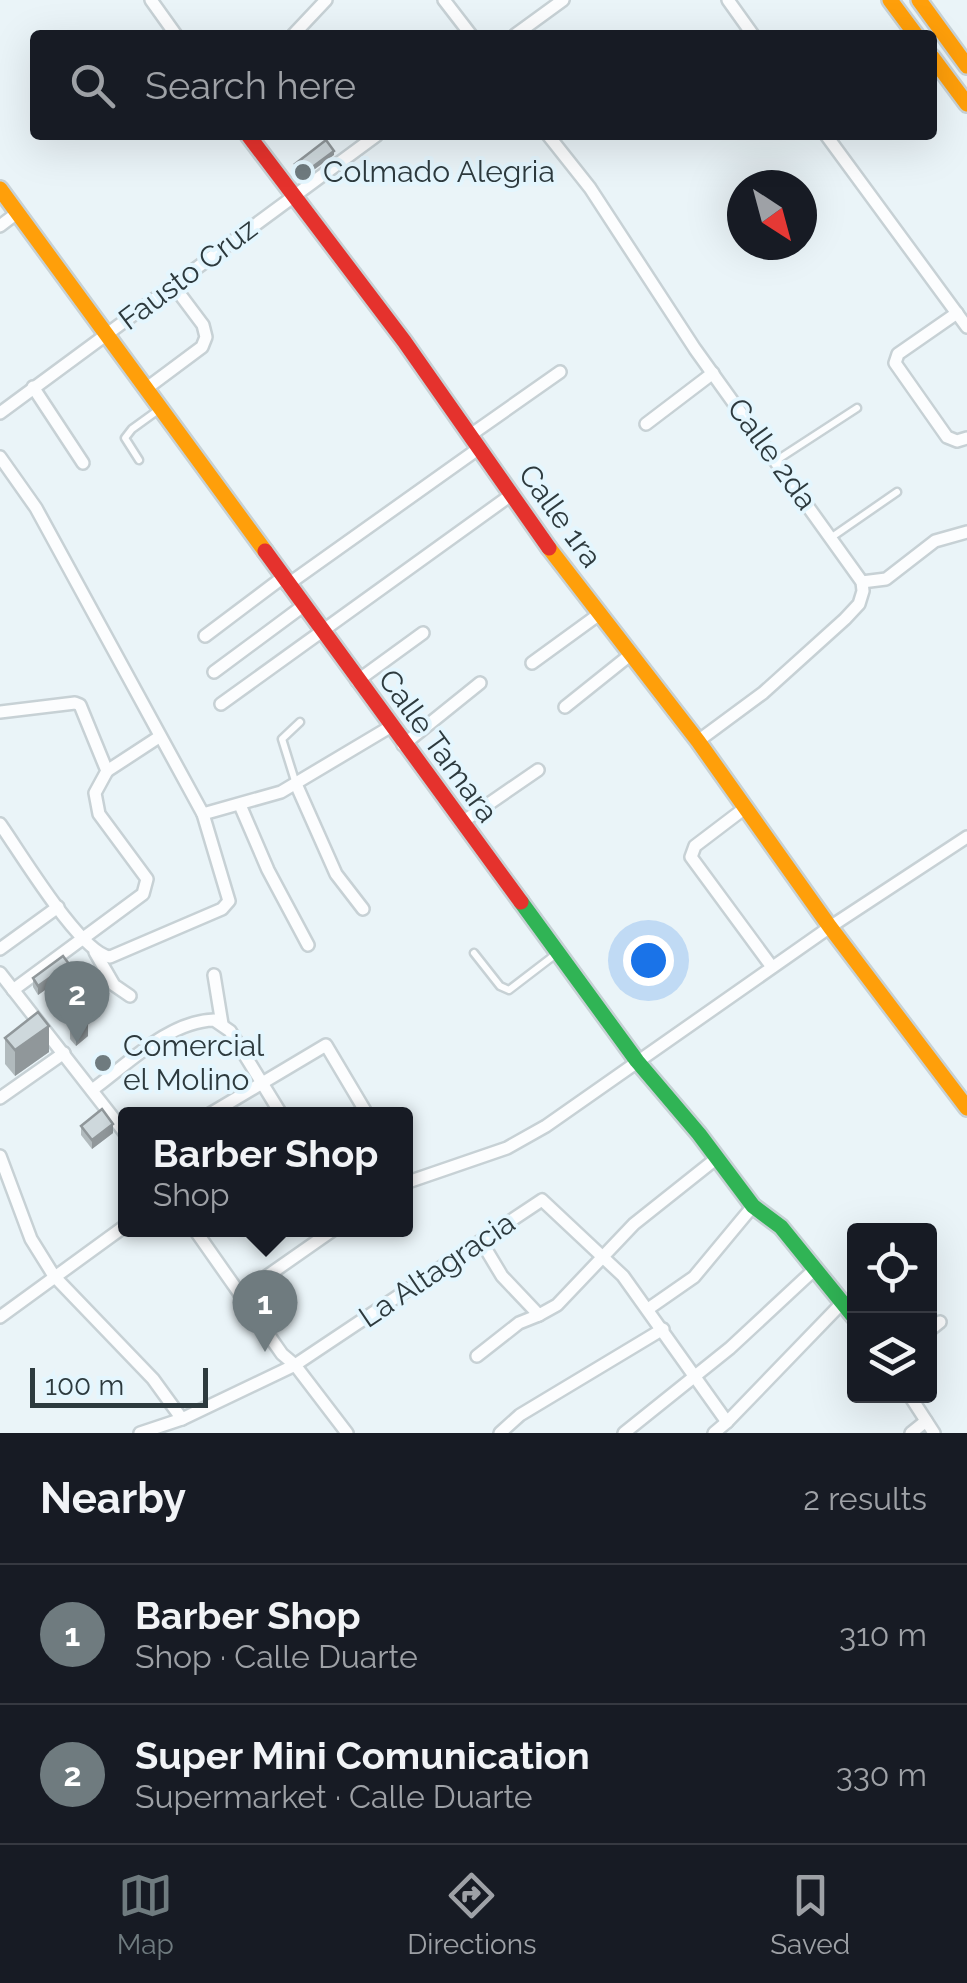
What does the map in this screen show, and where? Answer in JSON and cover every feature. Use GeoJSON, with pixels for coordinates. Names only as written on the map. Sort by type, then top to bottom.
{"type":"FeatureCollection","features":[{"type":"Feature","properties":{"kind":"street"},"geometry":{"type":"LineString","coordinates":[[151,0],[172,30]]}},
{"type":"Feature","properties":{"kind":"street"},"geometry":{"type":"LineString","coordinates":[[299,30],[326,0]]}},
{"type":"Feature","properties":{"kind":"street"},"geometry":{"type":"LineString","coordinates":[[444,0],[467,30]]}},
{"type":"Feature","properties":{"kind":"street"},"geometry":{"type":"LineString","coordinates":[[523,30],[563,0]]}},
{"type":"Feature","properties":{"kind":"street"},"geometry":{"type":"LineString","coordinates":[[728,0],[749,30]]}},
{"type":"Feature","properties":{"kind":"street"},"geometry":{"type":"LineString","coordinates":[[890,0],[912,30]]}},
{"type":"Feature","properties":{"kind":"street"},"geometry":{"type":"LineString","coordinates":[[919,0],[967,66]]}},
{"type":"Feature","properties":{"kind":"street"},"geometry":{"type":"LineString","coordinates":[[937,64],[967,104]]}},
{"type":"Feature","properties":{"kind":"street","name":"Calle 1ra"},"geometry":{"type":"LineString","coordinates":[[252,140],[404,341],[598,615],[698,741],[830,927],[967,1108]]}},
{"type":"Feature","properties":{"kind":"street","name":"Fausto Cruz"},"geometry":{"type":"LineString","coordinates":[[0,414],[370,140]]}},
{"type":"Feature","properties":{"kind":"street","name":"Calle 2da"},"geometry":{"type":"LineString","coordinates":[[552,140],[590,188],[713,373],[862,582]]}},
{"type":"Feature","properties":{"kind":"street"},"geometry":{"type":"LineString","coordinates":[[830,140],[967,327]]}},
{"type":"Feature","properties":{"kind":"street","name":"Calle Tamara"},"geometry":{"type":"LineString","coordinates":[[0,189],[637,1061],[753,1206],[781,1227],[851,1313]]}},
{"type":"Feature","properties":{"kind":"street"},"geometry":{"type":"LineString","coordinates":[[0,226],[18,213]]}},
{"type":"Feature","properties":{"kind":"street"},"geometry":{"type":"LineString","coordinates":[[147,388],[202,347],[206,337],[203,325],[173,285]]}},
{"type":"Feature","properties":{"kind":"street"},"geometry":{"type":"LineString","coordinates":[[957,313],[898,354],[895,362],[948,437],[957,441],[967,438]]}},
{"type":"Feature","properties":{"kind":"street"},"geometry":{"type":"LineString","coordinates":[[204,636],[285,582],[473,443],[560,372]]}},
{"type":"Feature","properties":{"kind":"street"},"geometry":{"type":"LineString","coordinates":[[646,424],[713,373]]}},
{"type":"Feature","properties":{"kind":"street"},"geometry":{"type":"LineString","coordinates":[[33,387],[84,463]]}},
{"type":"Feature","properties":{"kind":"street"},"geometry":{"type":"LineString","coordinates":[[0,457],[44,523],[203,814],[227,906],[110,957],[103,956],[81,940],[0,824]]}},
{"type":"Feature","properties":{"kind":"street"},"geometry":{"type":"LineString","coordinates":[[221,704],[511,495]]}},
{"type":"Feature","properties":{"kind":"street"},"geometry":{"type":"LineString","coordinates":[[698,741],[763,693],[845,619],[859,604],[864,591],[862,582],[886,579],[935,540],[967,532]]}},
{"type":"Feature","properties":{"kind":"street"},"geometry":{"type":"LineString","coordinates":[[214,672],[302,606]]}},
{"type":"Feature","properties":{"kind":"street"},"geometry":{"type":"LineString","coordinates":[[532,663],[598,615]]}},
{"type":"Feature","properties":{"kind":"street"},"geometry":{"type":"LineString","coordinates":[[357,681],[422,633]]}},
{"type":"Feature","properties":{"kind":"street"},"geometry":{"type":"LineString","coordinates":[[566,707],[630,655]]}},
{"type":"Feature","properties":{"kind":"street"},"geometry":{"type":"LineString","coordinates":[[403,744],[480,683]]}},
{"type":"Feature","properties":{"kind":"street"},"geometry":{"type":"LineString","coordinates":[[0,712],[80,705],[107,771]]}},
{"type":"Feature","properties":{"kind":"street"},"geometry":{"type":"LineString","coordinates":[[203,814],[296,784],[390,727]]}},
{"type":"Feature","properties":{"kind":"street"},"geometry":{"type":"LineString","coordinates":[[13,990],[148,887],[148,879],[104,824],[95,804],[95,793],[107,771],[159,738]]}},
{"type":"Feature","properties":{"kind":"street"},"geometry":{"type":"LineString","coordinates":[[461,824],[538,770]]}},
{"type":"Feature","properties":{"kind":"street"},"geometry":{"type":"LineString","coordinates":[[296,784],[336,874],[363,909]]}},
{"type":"Feature","properties":{"kind":"street"},"geometry":{"type":"LineString","coordinates":[[240,805],[268,870],[308,945]]}},
{"type":"Feature","properties":{"kind":"street"},"geometry":{"type":"LineString","coordinates":[[744,808],[695,846],[691,857],[772,967]]}},
{"type":"Feature","properties":{"kind":"street"},"geometry":{"type":"LineString","coordinates":[[413,1180],[507,1148],[546,1126],[830,927],[967,837]]}},
{"type":"Feature","properties":{"kind":"street"},"geometry":{"type":"LineString","coordinates":[[0,949],[58,907]]}},
{"type":"Feature","properties":{"kind":"street"},"geometry":{"type":"LineString","coordinates":[[92,948],[114,985],[130,996]]}},
{"type":"Feature","properties":{"kind":"street"},"geometry":{"type":"LineString","coordinates":[[0,972],[118,1123]]}},
{"type":"Feature","properties":{"kind":"street"},"geometry":{"type":"LineString","coordinates":[[214,974],[222,1024],[277,1107]]}},
{"type":"Feature","properties":{"kind":"street"},"geometry":{"type":"LineString","coordinates":[[92,1090],[168,1033],[202,1020],[222,1024]]}},
{"type":"Feature","properties":{"kind":"street"},"geometry":{"type":"LineString","coordinates":[[222,1107],[326,1045],[363,1107]]}},
{"type":"Feature","properties":{"kind":"street"},"geometry":{"type":"LineString","coordinates":[[0,1098],[64,1054]]}},
{"type":"Feature","properties":{"kind":"street"},"geometry":{"type":"LineString","coordinates":[[0,1156],[31,1240],[54,1276],[152,1378],[182,1419]]}},
{"type":"Feature","properties":{"kind":"street"},"geometry":{"type":"LineString","coordinates":[[477,1356],[519,1323],[557,1305],[634,1224],[717,1158]]}},
{"type":"Feature","properties":{"kind":"street","name":"La Altagracia"},"geometry":{"type":"LineString","coordinates":[[140,1433],[182,1419],[295,1365],[542,1200],[623,1276],[727,1422]]}},
{"type":"Feature","properties":{"kind":"street"},"geometry":{"type":"LineString","coordinates":[[648,1309],[694,1277],[753,1206]]}},
{"type":"Feature","properties":{"kind":"street"},"geometry":{"type":"LineString","coordinates":[[0,1317],[118,1231]]}},
{"type":"Feature","properties":{"kind":"street"},"geometry":{"type":"LineString","coordinates":[[201,1237],[282,1354],[295,1365],[347,1433]]}},
{"type":"Feature","properties":{"kind":"street"},"geometry":{"type":"LineString","coordinates":[[240,1294],[324,1237]]}},
{"type":"Feature","properties":{"kind":"street"},"geometry":{"type":"LineString","coordinates":[[481,1241],[502,1276],[539,1315]]}},
{"type":"Feature","properties":{"kind":"street"},"geometry":{"type":"LineString","coordinates":[[624,1433],[694,1379],[815,1268]]}},
{"type":"Feature","properties":{"kind":"street"},"geometry":{"type":"LineString","coordinates":[[714,1433],[842,1302]]}},
{"type":"Feature","properties":{"kind":"street"},"geometry":{"type":"LineString","coordinates":[[500,1433],[520,1415],[663,1329]]}},
{"type":"Feature","properties":{"kind":"street"},"geometry":{"type":"LineString","coordinates":[[914,1403],[934,1433]]}},
{"type":"Feature","properties":{"kind":"street"},"geometry":{"type":"LineString","coordinates":[[911,1433],[926,1421]]}},
{"type":"Feature","properties":{"kind":"lane"},"geometry":{"type":"LineString","coordinates":[[139,460],[125,438],[161,408]]}},
{"type":"Feature","properties":{"kind":"lane"},"geometry":{"type":"LineString","coordinates":[[778,460],[857,408]]}},
{"type":"Feature","properties":{"kind":"lane"},"geometry":{"type":"LineString","coordinates":[[832,538],[897,492]]}},
{"type":"Feature","properties":{"kind":"lane"},"geometry":{"type":"LineString","coordinates":[[296,784],[282,739],[300,722]]}},
{"type":"Feature","properties":{"kind":"lane"},"geometry":{"type":"LineString","coordinates":[[474,954],[500,986],[509,990],[557,953]]}},
{"type":"Feature","properties":{"kind":"building"},"geometry":{"type":"Polygon","coordinates":[[[326,140],[334,151],[303,174],[295,164],[326,140]]]}},
{"type":"Feature","properties":{"kind":"building"},"geometry":{"type":"Polygon","coordinates":[[[63,956],[69,964],[38,986],[33,978],[63,956]]]}},
{"type":"Feature","properties":{"kind":"building"},"geometry":{"type":"Polygon","coordinates":[[[38,1012],[49,1026],[15,1050],[5,1038],[38,1012]]]}},
{"type":"Feature","properties":{"kind":"building"},"geometry":{"type":"Polygon","coordinates":[[[83,1016],[88,1023],[76,1032],[70,1025],[83,1016]]]}},
{"type":"Feature","properties":{"kind":"building"},"geometry":{"type":"Polygon","coordinates":[[[104,1054],[109,1061],[99,1069],[94,1063],[104,1054]]]}},
{"type":"Feature","properties":{"kind":"building"},"geometry":{"type":"Polygon","coordinates":[[[102,1109],[113,1124],[92,1140],[81,1126],[102,1109]]]}},
{"type":"Feature","properties":{"kind":"traffic: fast"},"geometry":{"type":"LineString","coordinates":[[521,902],[637,1061],[753,1206],[781,1227],[851,1313]]}},
{"type":"Feature","properties":{"kind":"traffic: slow"},"geometry":{"type":"LineString","coordinates":[[890,0],[912,30]]}},
{"type":"Feature","properties":{"kind":"traffic: slow"},"geometry":{"type":"LineString","coordinates":[[919,0],[967,66]]}},
{"type":"Feature","properties":{"kind":"traffic: slow"},"geometry":{"type":"LineString","coordinates":[[937,64],[967,104]]}},
{"type":"Feature","properties":{"kind":"traffic: slow"},"geometry":{"type":"LineString","coordinates":[[0,189],[265,551]]}},
{"type":"Feature","properties":{"kind":"traffic: slow"},"geometry":{"type":"LineString","coordinates":[[549,548],[698,741],[830,927],[967,1108]]}},
{"type":"Feature","properties":{"kind":"traffic: jam"},"geometry":{"type":"LineString","coordinates":[[252,140],[404,341],[549,548]]}},
{"type":"Feature","properties":{"kind":"traffic: jam"},"geometry":{"type":"LineString","coordinates":[[265,551],[521,902]]}},
{"type":"Feature","properties":{"kind":"place","name":"Colmado Alegria"},"geometry":{"type":"Point","coordinates":[303,172]}},
{"type":"Feature","properties":{"kind":"place","name":"Super Mini Comunication"},"geometry":{"type":"Point","coordinates":[77,1043]}},
{"type":"Feature","properties":{"kind":"place","name":"Comercial el Molino"},"geometry":{"type":"Point","coordinates":[103,1063]}},
{"type":"Feature","properties":{"kind":"place","name":"Barber Shop"},"geometry":{"type":"Point","coordinates":[265,1352]}}]}
